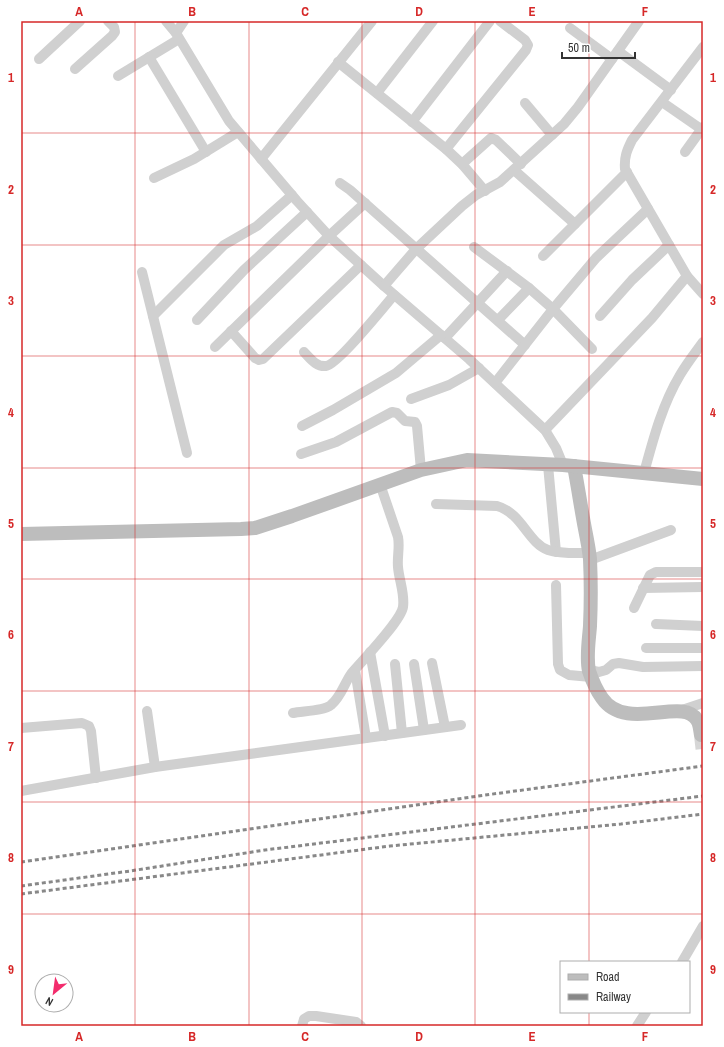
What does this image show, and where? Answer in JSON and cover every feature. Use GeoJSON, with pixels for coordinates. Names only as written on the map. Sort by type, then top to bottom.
{"type":"FeatureCollection","features":[{"type":"Feature","properties":{"kind":"main road"},"geometry":{"type":"LineString","coordinates":[[21,534],[255,528],[421,470],[467,460],[548,464],[703,479]]}},
{"type":"Feature","properties":{"kind":"main road"},"geometry":{"type":"LineString","coordinates":[[569,466],[589,557],[591,600],[588,660],[591,676],[603,699],[616,710],[635,715],[679,711],[694,716],[698,721],[701,735]]}},
{"type":"Feature","properties":{"kind":"street"},"geometry":{"type":"LineString","coordinates":[[39,59],[80,21]]}},
{"type":"Feature","properties":{"kind":"street"},"geometry":{"type":"LineString","coordinates":[[76,69],[115,32],[114,27],[108,21]]}},
{"type":"Feature","properties":{"kind":"street"},"geometry":{"type":"LineString","coordinates":[[166,21],[177,36],[229,121],[307,212],[329,236],[394,295],[479,368],[545,430],[569,466]]}},
{"type":"Feature","properties":{"kind":"street"},"geometry":{"type":"LineString","coordinates":[[118,76],[149,57],[177,36],[184,21]]}},
{"type":"Feature","properties":{"kind":"street"},"geometry":{"type":"LineString","coordinates":[[262,159],[372,21]]}},
{"type":"Feature","properties":{"kind":"street"},"geometry":{"type":"LineString","coordinates":[[377,93],[433,21]]}},
{"type":"Feature","properties":{"kind":"street"},"geometry":{"type":"LineString","coordinates":[[412,122],[490,21]]}},
{"type":"Feature","properties":{"kind":"street"},"geometry":{"type":"LineString","coordinates":[[446,149],[526,50],[528,45],[525,40],[500,21]]}},
{"type":"Feature","properties":{"kind":"street"},"geometry":{"type":"LineString","coordinates":[[384,286],[416,249],[462,206],[476,195],[500,182],[564,124],[578,107],[639,21]]}},
{"type":"Feature","properties":{"kind":"street"},"geometry":{"type":"LineString","coordinates":[[570,28],[671,90]]}},
{"type":"Feature","properties":{"kind":"street"},"geometry":{"type":"LineString","coordinates":[[701,53],[632,140],[626,151],[624,160],[627,172],[687,276],[703,294]]}},
{"type":"Feature","properties":{"kind":"street"},"geometry":{"type":"LineString","coordinates":[[149,57],[206,152]]}},
{"type":"Feature","properties":{"kind":"street"},"geometry":{"type":"LineString","coordinates":[[338,62],[446,149],[462,164],[485,191]]}},
{"type":"Feature","properties":{"kind":"street"},"geometry":{"type":"LineString","coordinates":[[662,102],[702,128],[685,152]]}},
{"type":"Feature","properties":{"kind":"street"},"geometry":{"type":"LineString","coordinates":[[525,103],[552,135]]}},
{"type":"Feature","properties":{"kind":"street"},"geometry":{"type":"LineString","coordinates":[[154,178],[186,163],[238,132]]}},
{"type":"Feature","properties":{"kind":"street"},"geometry":{"type":"LineString","coordinates":[[462,164],[492,138],[496,140],[518,167],[575,224]]}},
{"type":"Feature","properties":{"kind":"street"},"geometry":{"type":"LineString","coordinates":[[543,256],[627,172]]}},
{"type":"Feature","properties":{"kind":"street"},"geometry":{"type":"LineString","coordinates":[[340,183],[365,203],[525,345]]}},
{"type":"Feature","properties":{"kind":"street"},"geometry":{"type":"LineString","coordinates":[[153,316],[224,245],[257,226],[292,195]]}},
{"type":"Feature","properties":{"kind":"street"},"geometry":{"type":"LineString","coordinates":[[215,347],[365,203]]}},
{"type":"Feature","properties":{"kind":"street"},"geometry":{"type":"LineString","coordinates":[[495,383],[553,309],[596,258],[648,209]]}},
{"type":"Feature","properties":{"kind":"street"},"geometry":{"type":"LineString","coordinates":[[197,320],[244,270],[307,212]]}},
{"type":"Feature","properties":{"kind":"street"},"geometry":{"type":"LineString","coordinates":[[600,316],[632,280],[669,245]]}},
{"type":"Feature","properties":{"kind":"street"},"geometry":{"type":"LineString","coordinates":[[474,247],[529,288],[553,309],[592,348]]}},
{"type":"Feature","properties":{"kind":"street"},"geometry":{"type":"LineString","coordinates":[[231,331],[255,358],[259,360],[263,359],[361,265]]}},
{"type":"Feature","properties":{"kind":"street"},"geometry":{"type":"LineString","coordinates":[[302,426],[339,407],[396,373],[443,336],[507,271]]}},
{"type":"Feature","properties":{"kind":"street"},"geometry":{"type":"LineString","coordinates":[[142,272],[187,453]]}},
{"type":"Feature","properties":{"kind":"street"},"geometry":{"type":"LineString","coordinates":[[545,430],[652,318],[687,276]]}},
{"type":"Feature","properties":{"kind":"street"},"geometry":{"type":"LineString","coordinates":[[498,320],[529,288]]}},
{"type":"Feature","properties":{"kind":"street"},"geometry":{"type":"LineString","coordinates":[[304,352],[315,363],[321,366],[328,366],[340,357],[394,295]]}},
{"type":"Feature","properties":{"kind":"street"},"geometry":{"type":"LineString","coordinates":[[644,473],[655,434],[672,389],[680,374],[703,342]]}},
{"type":"Feature","properties":{"kind":"street"},"geometry":{"type":"LineString","coordinates":[[411,399],[449,385],[479,368]]}},
{"type":"Feature","properties":{"kind":"street"},"geometry":{"type":"LineString","coordinates":[[301,454],[343,439],[392,412],[397,413],[404,421],[415,422],[417,426],[421,470]]}},
{"type":"Feature","properties":{"kind":"street"},"geometry":{"type":"LineString","coordinates":[[548,464],[556,552]]}},
{"type":"Feature","properties":{"kind":"street"},"geometry":{"type":"LineString","coordinates":[[293,713],[325,708],[331,705],[338,698],[355,670],[395,623],[402,611],[403,600],[398,560],[399,544],[396,529],[380,484]]}},
{"type":"Feature","properties":{"kind":"street"},"geometry":{"type":"LineString","coordinates":[[436,504],[497,506],[504,508],[510,512],[540,545],[547,550],[589,557],[671,530]]}},
{"type":"Feature","properties":{"kind":"street"},"geometry":{"type":"LineString","coordinates":[[634,608],[650,575],[656,572],[703,572]]}},
{"type":"Feature","properties":{"kind":"street"},"geometry":{"type":"LineString","coordinates":[[556,585],[558,664],[560,670],[569,675],[591,676],[606,670],[612,664],[619,663],[643,668],[703,666]]}},
{"type":"Feature","properties":{"kind":"street"},"geometry":{"type":"LineString","coordinates":[[643,588],[703,587]]}},
{"type":"Feature","properties":{"kind":"street"},"geometry":{"type":"LineString","coordinates":[[656,624],[703,626]]}},
{"type":"Feature","properties":{"kind":"street"},"geometry":{"type":"LineString","coordinates":[[646,648],[703,648]]}},
{"type":"Feature","properties":{"kind":"street"},"geometry":{"type":"LineString","coordinates":[[370,652],[385,736]]}},
{"type":"Feature","properties":{"kind":"street"},"geometry":{"type":"LineString","coordinates":[[432,663],[445,727]]}},
{"type":"Feature","properties":{"kind":"street"},"geometry":{"type":"LineString","coordinates":[[395,664],[402,733]]}},
{"type":"Feature","properties":{"kind":"street"},"geometry":{"type":"LineString","coordinates":[[414,664],[424,730]]}},
{"type":"Feature","properties":{"kind":"street"},"geometry":{"type":"LineString","coordinates":[[355,670],[366,738]]}},
{"type":"Feature","properties":{"kind":"street"},"geometry":{"type":"LineString","coordinates":[[679,711],[703,703]]}},
{"type":"Feature","properties":{"kind":"street"},"geometry":{"type":"LineString","coordinates":[[147,711],[155,768]]}},
{"type":"Feature","properties":{"kind":"street"},"geometry":{"type":"LineString","coordinates":[[21,728],[82,722],[89,726],[92,731],[96,778]]}},
{"type":"Feature","properties":{"kind":"street"},"geometry":{"type":"LineString","coordinates":[[21,791],[155,768],[461,725]]}},
{"type":"Feature","properties":{"kind":"street"},"geometry":{"type":"LineString","coordinates":[[683,961],[703,926]]}},
{"type":"Feature","properties":{"kind":"street"},"geometry":{"type":"LineString","coordinates":[[637,1026],[645,1013]]}},
{"type":"Feature","properties":{"kind":"street"},"geometry":{"type":"LineString","coordinates":[[302,1026],[304,1019],[309,1016],[316,1016],[356,1022],[360,1026]]}},
{"type":"Feature","properties":{"kind":"tunnel"},"geometry":{"type":"LineString","coordinates":[[701,735],[703,753]]}},
{"type":"Feature","properties":{"kind":"railway"},"geometry":{"type":"LineString","coordinates":[[21,862],[478,796],[703,766]]}},
{"type":"Feature","properties":{"kind":"railway"},"geometry":{"type":"LineString","coordinates":[[21,886],[265,850],[703,796]]}},
{"type":"Feature","properties":{"kind":"railway"},"geometry":{"type":"LineString","coordinates":[[21,894],[390,846],[621,824],[703,814]]}}]}
